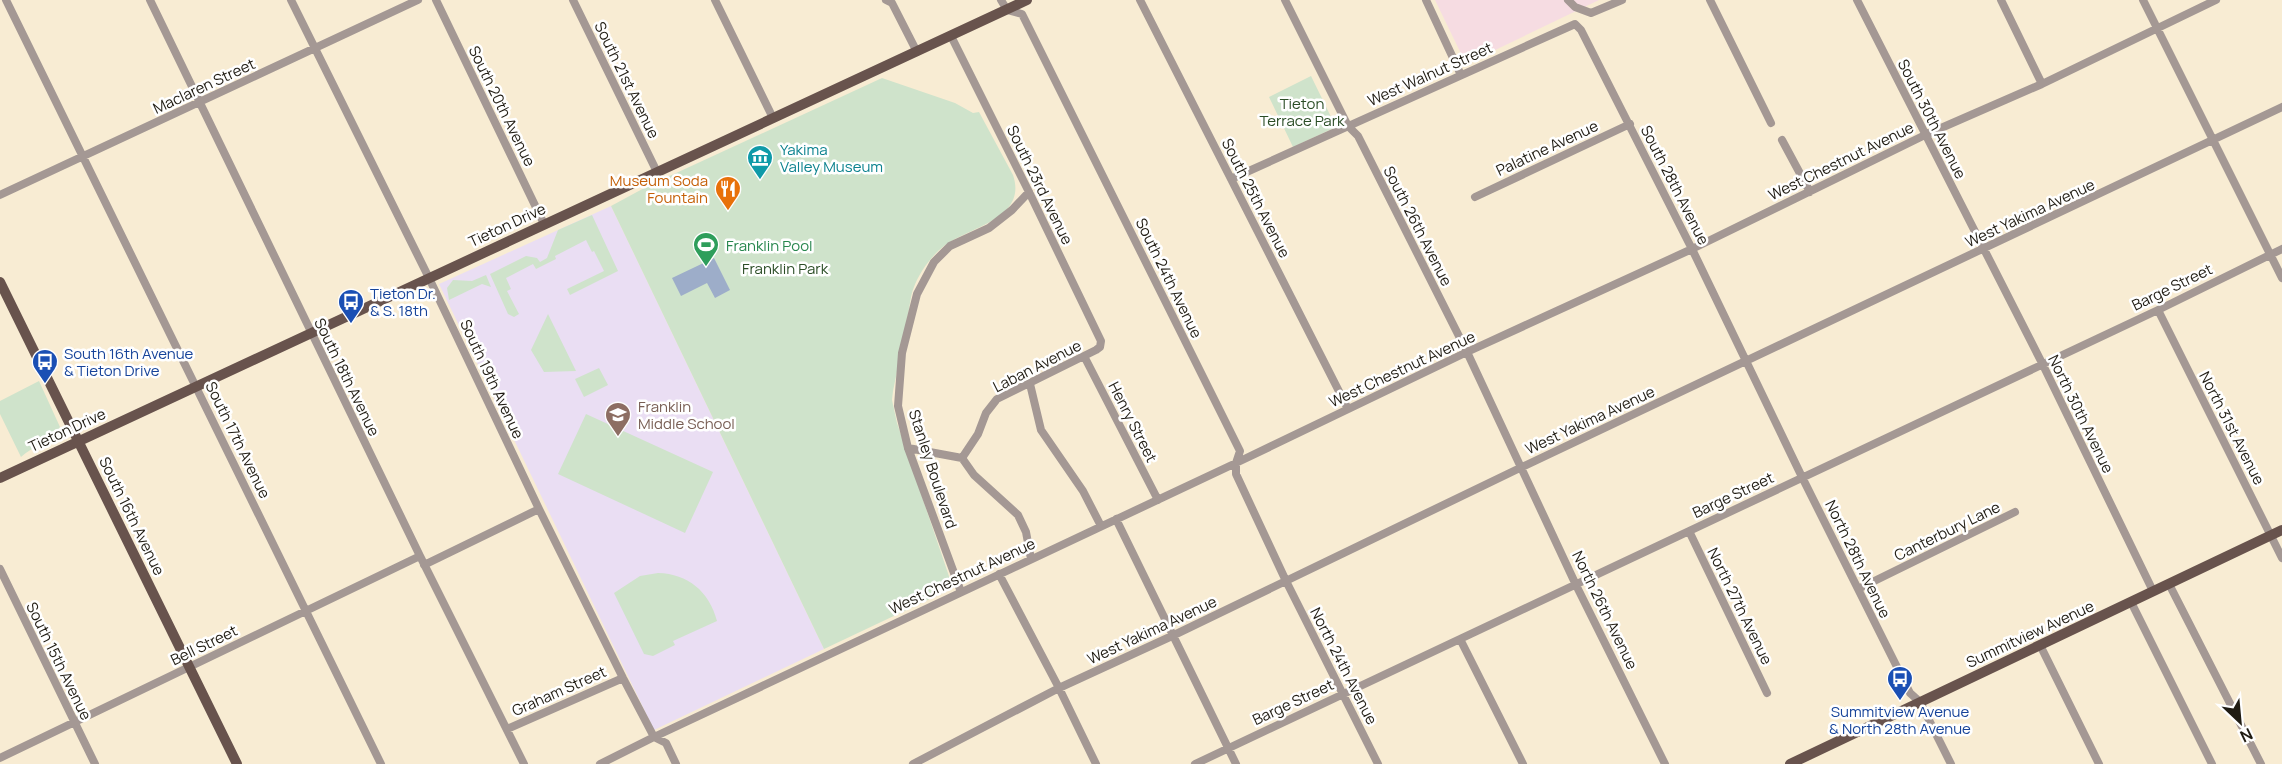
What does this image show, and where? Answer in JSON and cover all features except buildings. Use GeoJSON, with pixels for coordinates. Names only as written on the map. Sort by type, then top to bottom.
{"type":"FeatureCollection","features":[{"type":"Feature","properties":{"kind":"main road","name":"Tieton Drive"},"geometry":{"type":"LineString","coordinates":[[0,478],[951,36],[1004,5],[1028,0]]}},
{"type":"Feature","properties":{"kind":"main road","name":"South 16th Avenue"},"geometry":{"type":"LineString","coordinates":[[0,282],[237,764]]}},
{"type":"Feature","properties":{"kind":"main road","name":"Summitview Avenue"},"geometry":{"type":"LineString","coordinates":[[1790,764],[1806,761],[1920,702],[2282,530]]}},
{"type":"Feature","properties":{"kind":"street","name":"South 17th Avenue"},"geometry":{"type":"LineString","coordinates":[[6,0],[381,764]]}},
{"type":"Feature","properties":{"kind":"street","name":"South 18th Avenue"},"geometry":{"type":"LineString","coordinates":[[150,0],[422,560],[524,764]]}},
{"type":"Feature","properties":{"kind":"street","name":"South 19th Avenue"},"geometry":{"type":"LineString","coordinates":[[291,0],[623,678],[654,736],[666,743],[676,764]]}},
{"type":"Feature","properties":{"kind":"street","name":"Maclaren Street"},"geometry":{"type":"LineString","coordinates":[[0,195],[418,0]]}},
{"type":"Feature","properties":{"kind":"street","name":"South 20th Avenue"},"geometry":{"type":"LineString","coordinates":[[436,0],[544,224]]}},
{"type":"Feature","properties":{"kind":"street","name":"South 21st Avenue"},"geometry":{"type":"LineString","coordinates":[[573,0],[657,172]]}},
{"type":"Feature","properties":{"kind":"street"},"geometry":{"type":"LineString","coordinates":[[716,0],[773,118]]}},
{"type":"Feature","properties":{"kind":"street"},"geometry":{"type":"LineString","coordinates":[[886,0],[892,3],[917,52]]}},
{"type":"Feature","properties":{"kind":"street","name":"South 25th Avenue"},"geometry":{"type":"LineString","coordinates":[[1140,0],[1348,409]]}},
{"type":"Feature","properties":{"kind":"street","name":"South 26th Avenue"},"geometry":{"type":"LineString","coordinates":[[1285,0],[1348,126],[1358,136],[1522,467]]}},
{"type":"Feature","properties":{"kind":"street"},"geometry":{"type":"LineString","coordinates":[[1426,0],[1461,75]]}},
{"type":"Feature","properties":{"kind":"street"},"geometry":{"type":"LineString","coordinates":[[1568,0],[1582,11],[1591,13],[1622,0]]}},
{"type":"Feature","properties":{"kind":"street"},"geometry":{"type":"LineString","coordinates":[[1710,0],[1771,123]]}},
{"type":"Feature","properties":{"kind":"street","name":"South 30th Avenue"},"geometry":{"type":"LineString","coordinates":[[1857,0],[1983,250]]}},
{"type":"Feature","properties":{"kind":"street"},"geometry":{"type":"LineString","coordinates":[[2001,0],[2042,84]]}},
{"type":"Feature","properties":{"kind":"street"},"geometry":{"type":"LineString","coordinates":[[2143,0],[2282,278]]}},
{"type":"Feature","properties":{"kind":"street","name":"West Chestnut Avenue"},"geometry":{"type":"LineString","coordinates":[[600,764],[654,736],[1158,500],[1467,352],[1692,249],[1925,135],[2042,84],[2216,0]]}},
{"type":"Feature","properties":{"kind":"street","name":"South 24th Avenue"},"geometry":{"type":"LineString","coordinates":[[1004,5],[1022,14],[1028,25],[1240,451],[1236,463],[1236,474],[1286,581]]}},
{"type":"Feature","properties":{"kind":"street","name":"West Walnut Street"},"geometry":{"type":"LineString","coordinates":[[1231,179],[1575,24]]}},
{"type":"Feature","properties":{"kind":"street","name":"South 28th Avenue"},"geometry":{"type":"LineString","coordinates":[[1575,24],[1581,30],[1630,124],[1747,361]]}},
{"type":"Feature","properties":{"kind":"street","name":"South 23rd Avenue"},"geometry":{"type":"LineString","coordinates":[[951,36],[1101,341],[1100,347]]}},
{"type":"Feature","properties":{"kind":"street","name":"West Yakima Avenue"},"geometry":{"type":"LineString","coordinates":[[913,764],[1059,688],[2282,107]]}},
{"type":"Feature","properties":{"kind":"street","name":"Palatine Avenue"},"geometry":{"type":"LineString","coordinates":[[1475,197],[1630,124]]}},
{"type":"Feature","properties":{"kind":"street"},"geometry":{"type":"LineString","coordinates":[[1782,140],[1810,192]]}},
{"type":"Feature","properties":{"kind":"street","name":"Stanley Boulevard"},"geometry":{"type":"LineString","coordinates":[[961,592],[908,448],[898,406],[902,353],[917,294],[934,262],[950,246],[989,228],[1012,210],[1029,192]]}},
{"type":"Feature","properties":{"kind":"street","name":"Barge Street"},"geometry":{"type":"LineString","coordinates":[[1195,764],[2158,310],[2282,249]]}},
{"type":"Feature","properties":{"kind":"street","name":"North 30th Avenue"},"geometry":{"type":"LineString","coordinates":[[1983,250],[2042,363],[2153,591]]}},
{"type":"Feature","properties":{"kind":"street","name":"North 31st Avenue"},"geometry":{"type":"LineString","coordinates":[[2158,310],[2282,558]]}},
{"type":"Feature","properties":{"kind":"street","name":"Laban Avenue"},"geometry":{"type":"LineString","coordinates":[[962,458],[978,434],[986,413],[997,399],[1100,347]]}},
{"type":"Feature","properties":{"kind":"street","name":"Henry Street"},"geometry":{"type":"LineString","coordinates":[[1084,356],[1158,500]]}},
{"type":"Feature","properties":{"kind":"street","name":"North 28th Avenue"},"geometry":{"type":"LineString","coordinates":[[1747,361],[1910,693],[1920,702],[1951,764]]}},
{"type":"Feature","properties":{"kind":"street"},"geometry":{"type":"LineString","coordinates":[[1030,384],[1041,430],[1083,491],[1101,526]]}},
{"type":"Feature","properties":{"kind":"street"},"geometry":{"type":"LineString","coordinates":[[908,448],[962,458],[974,475],[1018,515],[1026,532],[1031,559]]}},
{"type":"Feature","properties":{"kind":"street","name":"North 26th Avenue"},"geometry":{"type":"LineString","coordinates":[[1522,467],[1576,585],[1665,764]]}},
{"type":"Feature","properties":{"kind":"street","name":"Bell Street"},"geometry":{"type":"LineString","coordinates":[[0,758],[307,610],[539,509]]}},
{"type":"Feature","properties":{"kind":"street","name":"Canterbury Lane"},"geometry":{"type":"LineString","coordinates":[[1858,589],[2015,512]]}},
{"type":"Feature","properties":{"kind":"street"},"geometry":{"type":"LineString","coordinates":[[1116,519],[1236,764]]}},
{"type":"Feature","properties":{"kind":"street","name":"North 27th Avenue"},"geometry":{"type":"LineString","coordinates":[[1689,531],[1767,693]]}},
{"type":"Feature","properties":{"kind":"street","name":"South 15th Avenue"},"geometry":{"type":"LineString","coordinates":[[0,569],[95,764]]}},
{"type":"Feature","properties":{"kind":"street"},"geometry":{"type":"LineString","coordinates":[[999,574],[1096,764]]}},
{"type":"Feature","properties":{"kind":"street","name":"North 24th Avenue"},"geometry":{"type":"LineString","coordinates":[[1286,581],[1377,764]]}},
{"type":"Feature","properties":{"kind":"street"},"geometry":{"type":"LineString","coordinates":[[2169,584],[2261,764]]}},
{"type":"Feature","properties":{"kind":"street"},"geometry":{"type":"LineString","coordinates":[[2131,602],[2211,764]]}},
{"type":"Feature","properties":{"kind":"street"},"geometry":{"type":"LineString","coordinates":[[1460,639],[1523,764]]}},
{"type":"Feature","properties":{"kind":"street"},"geometry":{"type":"LineString","coordinates":[[2040,645],[2099,764]]}},
{"type":"Feature","properties":{"kind":"street","name":"Graham Street"},"geometry":{"type":"LineString","coordinates":[[507,729],[623,678]]}},
{"type":"Feature","properties":{"kind":"shaded area"},"geometry":{"type":"Polygon","coordinates":[[[1435,0],[1599,0],[1466,64],[1435,0]]]}},
{"type":"Feature","properties":{"kind":"shaded area","name":"Franklin Middle School"},"geometry":{"type":"Polygon","coordinates":[[[611,206],[824,649],[654,730],[439,284],[611,206]]]}},
{"type":"Feature","properties":{"kind":"green space","name":"Tieton Terrace Park"},"geometry":{"type":"Polygon","coordinates":[[[1311,76],[1336,127],[1293,147],[1269,97],[1311,76]]]}},
{"type":"Feature","properties":{"kind":"green space","name":"Franklin Park"},"geometry":{"type":"Polygon","coordinates":[[[882,78],[955,103],[973,113],[979,112],[1013,175],[1015,190],[1012,202],[1004,212],[994,220],[944,246],[923,270],[912,294],[893,391],[892,400],[897,423],[953,588],[824,649],[611,206],[648,186],[882,78]]]}},
{"type":"Feature","properties":{"kind":"green space"},"geometry":{"type":"Polygon","coordinates":[[[592,215],[618,271],[570,295],[567,289],[604,271],[586,240],[536,269],[533,264],[506,278],[511,289],[507,291],[519,314],[514,317],[508,314],[490,274],[526,256],[537,258],[540,262],[547,258],[558,230],[592,215]]]}},
{"type":"Feature","properties":{"kind":"green space"},"geometry":{"type":"Polygon","coordinates":[[[486,275],[491,287],[482,284],[449,300],[447,288],[453,280],[472,281],[486,275]]]}},
{"type":"Feature","properties":{"kind":"green space"},"geometry":{"type":"Polygon","coordinates":[[[548,314],[576,371],[544,372],[531,350],[548,314]]]}},
{"type":"Feature","properties":{"kind":"green space"},"geometry":{"type":"Polygon","coordinates":[[[599,368],[608,385],[584,397],[575,379],[599,368]]]}},
{"type":"Feature","properties":{"kind":"green space"},"geometry":{"type":"Polygon","coordinates":[[[39,381],[60,427],[53,435],[21,457],[0,414],[0,401],[39,381]]]}},
{"type":"Feature","properties":{"kind":"green space"},"geometry":{"type":"Polygon","coordinates":[[[586,414],[713,472],[685,533],[558,474],[586,414]]]}},
{"type":"Feature","properties":{"kind":"green space"},"geometry":{"type":"Polygon","coordinates":[[[658,573],[679,577],[696,586],[709,601],[717,621],[673,641],[675,645],[653,656],[644,654],[614,593],[640,576],[658,573]]]}},
{"type":"Feature","properties":{"kind":"water","name":"Franklin Pool"},"geometry":{"type":"Polygon","coordinates":[[[714,258],[730,290],[715,298],[707,283],[681,296],[672,278],[714,258]]]}},
{"type":"Feature","properties":{"kind":"place","name":"Yakima Valley Museum"},"geometry":{"type":"Point","coordinates":[760,181]}},
{"type":"Feature","properties":{"kind":"place","name":"Museum Soda Fountain"},"geometry":{"type":"Point","coordinates":[728,212]}},
{"type":"Feature","properties":{"kind":"place","name":"Franklin Pool"},"geometry":{"type":"Point","coordinates":[706,268]}},
{"type":"Feature","properties":{"kind":"place","name":"Tieton Dr. & S. 18th"},"geometry":{"type":"Point","coordinates":[351,325]}},
{"type":"Feature","properties":{"kind":"place","name":"South 16th Avenue & Tieton Drive"},"geometry":{"type":"Point","coordinates":[45,385]}},
{"type":"Feature","properties":{"kind":"place","name":"Franklin Middle School"},"geometry":{"type":"Point","coordinates":[618,438]}},
{"type":"Feature","properties":{"kind":"place","name":"Summitview Avenue & North 28th Avenue"},"geometry":{"type":"Point","coordinates":[1900,702]}}]}
